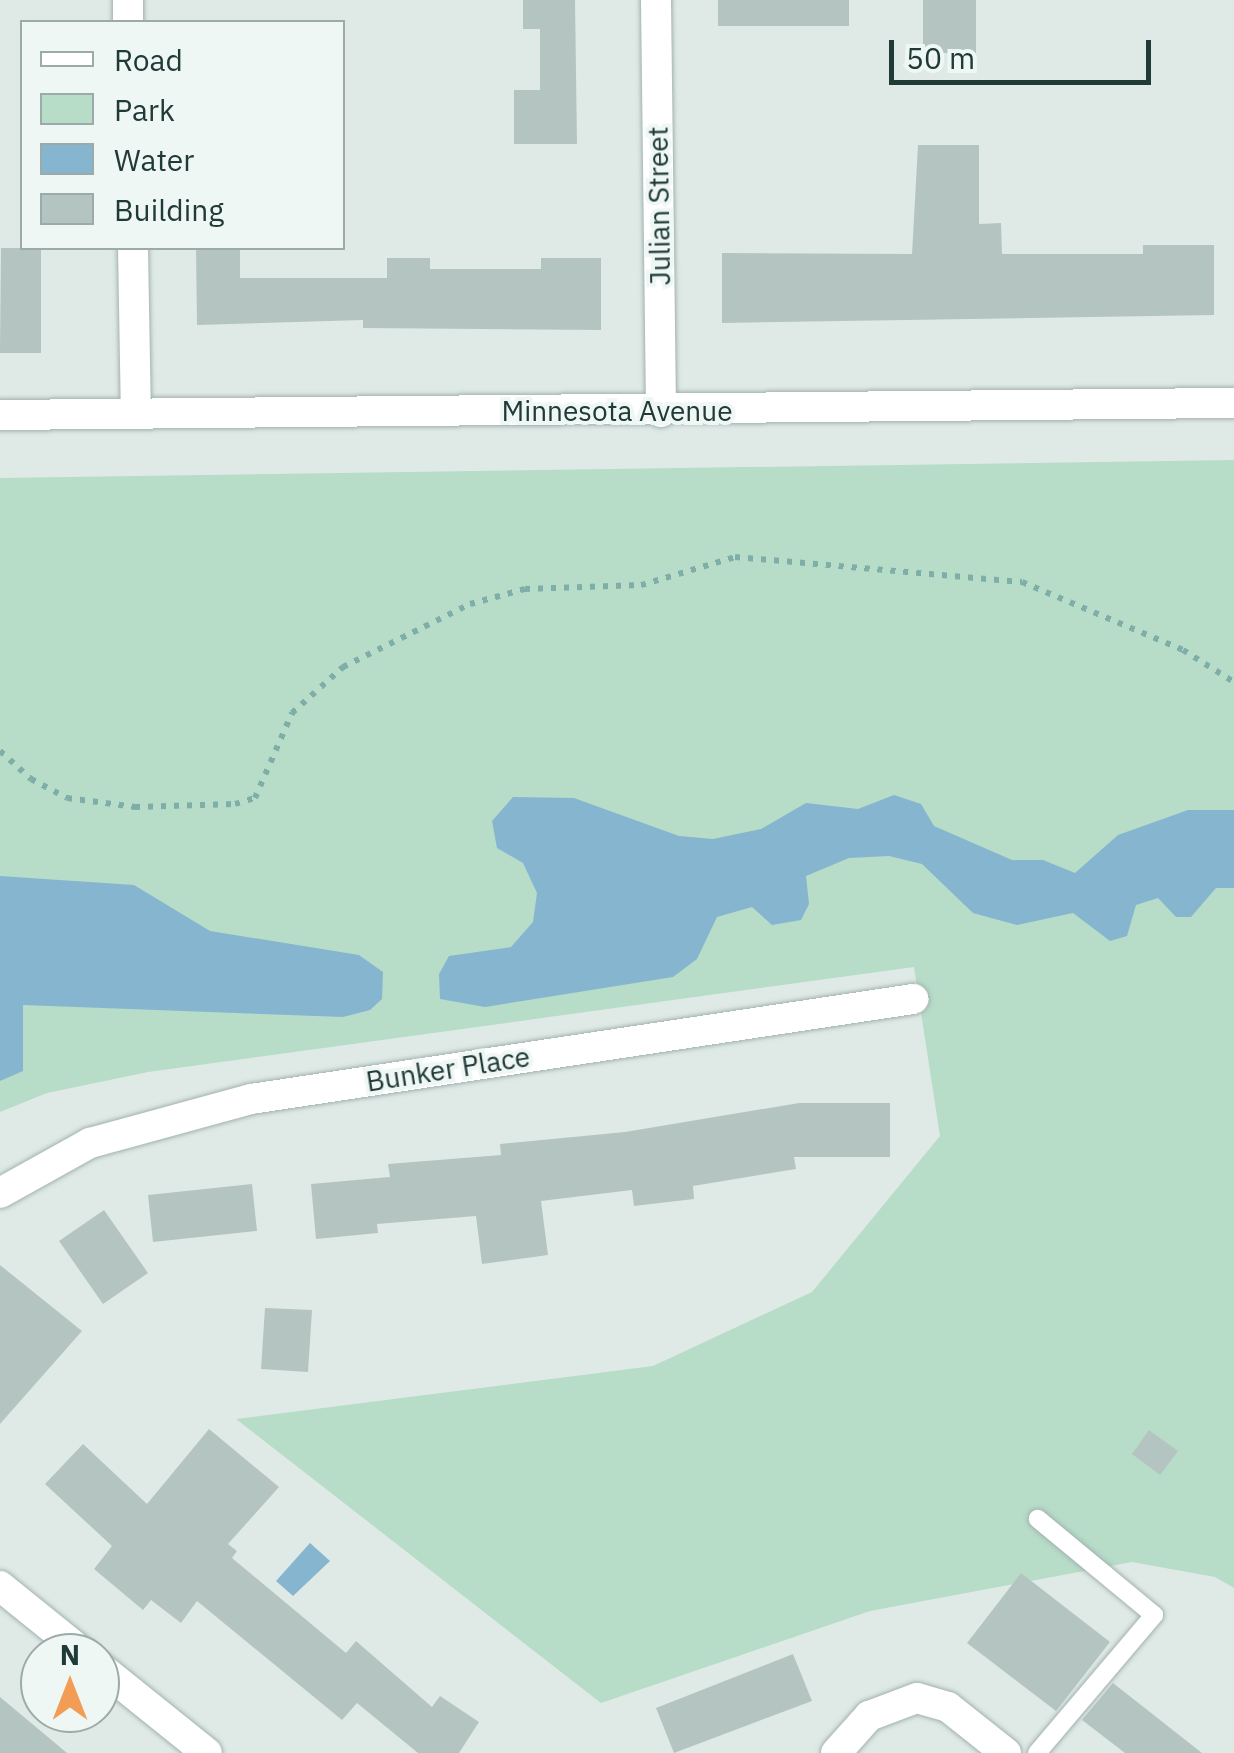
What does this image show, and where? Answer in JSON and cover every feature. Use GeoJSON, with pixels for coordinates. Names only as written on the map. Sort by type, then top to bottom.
{"type":"FeatureCollection","features":[{"type":"Feature","properties":{"kind":"street","name":"Julian Street"},"geometry":{"type":"LineString","coordinates":[[656,0],[662,412]]}},
{"type":"Feature","properties":{"kind":"street"},"geometry":{"type":"LineString","coordinates":[[133,250],[136,412]]}},
{"type":"Feature","properties":{"kind":"street","name":"Minnesota Avenue"},"geometry":{"type":"LineString","coordinates":[[0,415],[662,412],[1234,402]]}},
{"type":"Feature","properties":{"kind":"street","name":"Bunker Place"},"geometry":{"type":"LineString","coordinates":[[0,1193],[90,1143],[250,1099],[913,1000]]}},
{"type":"Feature","properties":{"kind":"street"},"geometry":{"type":"LineString","coordinates":[[0,1586],[58,1633]]}},
{"type":"Feature","properties":{"kind":"street"},"geometry":{"type":"LineString","coordinates":[[120,1683],[207,1753]]}},
{"type":"Feature","properties":{"kind":"street"},"geometry":{"type":"LineString","coordinates":[[836,1753],[869,1716],[917,1698],[948,1707],[1006,1753]]}},
{"type":"Feature","properties":{"kind":"lane"},"geometry":{"type":"LineString","coordinates":[[1037,1753],[1154,1615],[1038,1519]]}},
{"type":"Feature","properties":{"kind":"path"},"geometry":{"type":"LineString","coordinates":[[0,751],[31,779],[67,798],[136,806],[235,804],[255,798],[292,713],[330,678],[438,620],[525,589],[642,584],[735,557],[1022,582],[1183,650],[1234,682]]}},
{"type":"Feature","properties":{"kind":"green space"},"geometry":{"type":"Polygon","coordinates":[[[1234,460],[1234,1588],[1215,1577],[1132,1562],[870,1611],[601,1703],[236,1419],[653,1366],[812,1292],[940,1136],[914,967],[148,1072],[47,1093],[0,1112],[0,478],[1234,460]]]}},
{"type":"Feature","properties":{"kind":"water"},"geometry":{"type":"Polygon","coordinates":[[[894,795],[921,804],[934,826],[1012,860],[1043,860],[1075,873],[1118,835],[1188,810],[1234,810],[1234,888],[1216,888],[1191,917],[1176,917],[1158,898],[1136,905],[1127,936],[1110,941],[1073,913],[1017,925],[973,913],[922,864],[889,856],[849,858],[806,876],[809,904],[801,920],[772,925],[752,907],[717,917],[697,959],[673,977],[485,1007],[440,999],[439,974],[449,956],[511,947],[533,922],[537,893],[523,863],[497,848],[492,821],[513,797],[574,798],[679,836],[713,839],[761,829],[806,803],[858,809],[894,795]]]}},
{"type":"Feature","properties":{"kind":"water"},"geometry":{"type":"Polygon","coordinates":[[[0,876],[134,885],[210,931],[359,955],[383,972],[382,999],[370,1010],[343,1017],[23,1005],[23,1071],[0,1081],[0,876]]]}},
{"type":"Feature","properties":{"kind":"water"},"geometry":{"type":"Polygon","coordinates":[[[310,1543],[330,1561],[293,1596],[276,1581],[310,1543]]]}},
{"type":"Feature","properties":{"kind":"building"},"geometry":{"type":"Polygon","coordinates":[[[523,0],[575,0],[577,144],[514,144],[514,90],[540,90],[540,29],[523,29],[523,0]]]}},
{"type":"Feature","properties":{"kind":"building"},"geometry":{"type":"Polygon","coordinates":[[[718,0],[849,0],[849,26],[718,26],[718,0]]]}},
{"type":"Feature","properties":{"kind":"building"},"geometry":{"type":"Polygon","coordinates":[[[923,0],[976,0],[976,53],[923,53],[923,0]]]}},
{"type":"Feature","properties":{"kind":"building"},"geometry":{"type":"Polygon","coordinates":[[[918,145],[979,145],[979,224],[1001,223],[1002,254],[1143,254],[1143,245],[1214,245],[1214,315],[722,323],[722,253],[912,254],[918,145]]]}},
{"type":"Feature","properties":{"kind":"building"},"geometry":{"type":"Polygon","coordinates":[[[1,248],[41,250],[41,353],[0,353],[1,248]]]}},
{"type":"Feature","properties":{"kind":"building"},"geometry":{"type":"Polygon","coordinates":[[[196,250],[240,250],[240,278],[387,278],[387,258],[430,258],[430,269],[541,269],[541,258],[601,258],[601,330],[363,328],[363,320],[197,325],[196,250]]]}},
{"type":"Feature","properties":{"kind":"building"},"geometry":{"type":"Polygon","coordinates":[[[799,1103],[890,1103],[890,1157],[794,1157],[796,1169],[693,1186],[694,1199],[634,1206],[632,1190],[541,1201],[548,1255],[482,1264],[476,1216],[377,1224],[378,1233],[316,1239],[311,1184],[390,1177],[388,1164],[501,1155],[500,1144],[625,1132],[799,1103]]]}},
{"type":"Feature","properties":{"kind":"building"},"geometry":{"type":"Polygon","coordinates":[[[252,1184],[257,1231],[153,1242],[148,1195],[252,1184]]]}},
{"type":"Feature","properties":{"kind":"building"},"geometry":{"type":"Polygon","coordinates":[[[104,1210],[148,1273],[103,1304],[59,1241],[104,1210]]]}},
{"type":"Feature","properties":{"kind":"building"},"geometry":{"type":"Polygon","coordinates":[[[0,1265],[82,1331],[0,1424],[0,1265]]]}},
{"type":"Feature","properties":{"kind":"building"},"geometry":{"type":"Polygon","coordinates":[[[265,1308],[312,1310],[308,1372],[261,1369],[265,1308]]]}},
{"type":"Feature","properties":{"kind":"building"},"geometry":{"type":"Polygon","coordinates":[[[209,1429],[279,1487],[228,1544],[237,1551],[232,1558],[346,1653],[356,1641],[432,1707],[440,1696],[479,1722],[459,1753],[418,1753],[357,1703],[342,1720],[197,1601],[181,1623],[151,1600],[143,1610],[94,1569],[112,1546],[45,1484],[83,1444],[147,1504],[209,1429]]]}},
{"type":"Feature","properties":{"kind":"building"},"geometry":{"type":"Polygon","coordinates":[[[1149,1430],[1178,1451],[1160,1475],[1132,1454],[1149,1430]]]}},
{"type":"Feature","properties":{"kind":"building"},"geometry":{"type":"Polygon","coordinates":[[[1021,1573],[1110,1642],[1056,1711],[967,1643],[1021,1573]]]}},
{"type":"Feature","properties":{"kind":"building"},"geometry":{"type":"Polygon","coordinates":[[[793,1654],[812,1701],[674,1753],[656,1708],[793,1654]]]}},
{"type":"Feature","properties":{"kind":"building"},"geometry":{"type":"Polygon","coordinates":[[[1113,1683],[1202,1753],[1125,1753],[1082,1720],[1113,1683]]]}},
{"type":"Feature","properties":{"kind":"building"},"geometry":{"type":"Polygon","coordinates":[[[0,1697],[20,1714],[20,1733],[43,1733],[67,1753],[0,1753],[0,1697]]]}}]}
